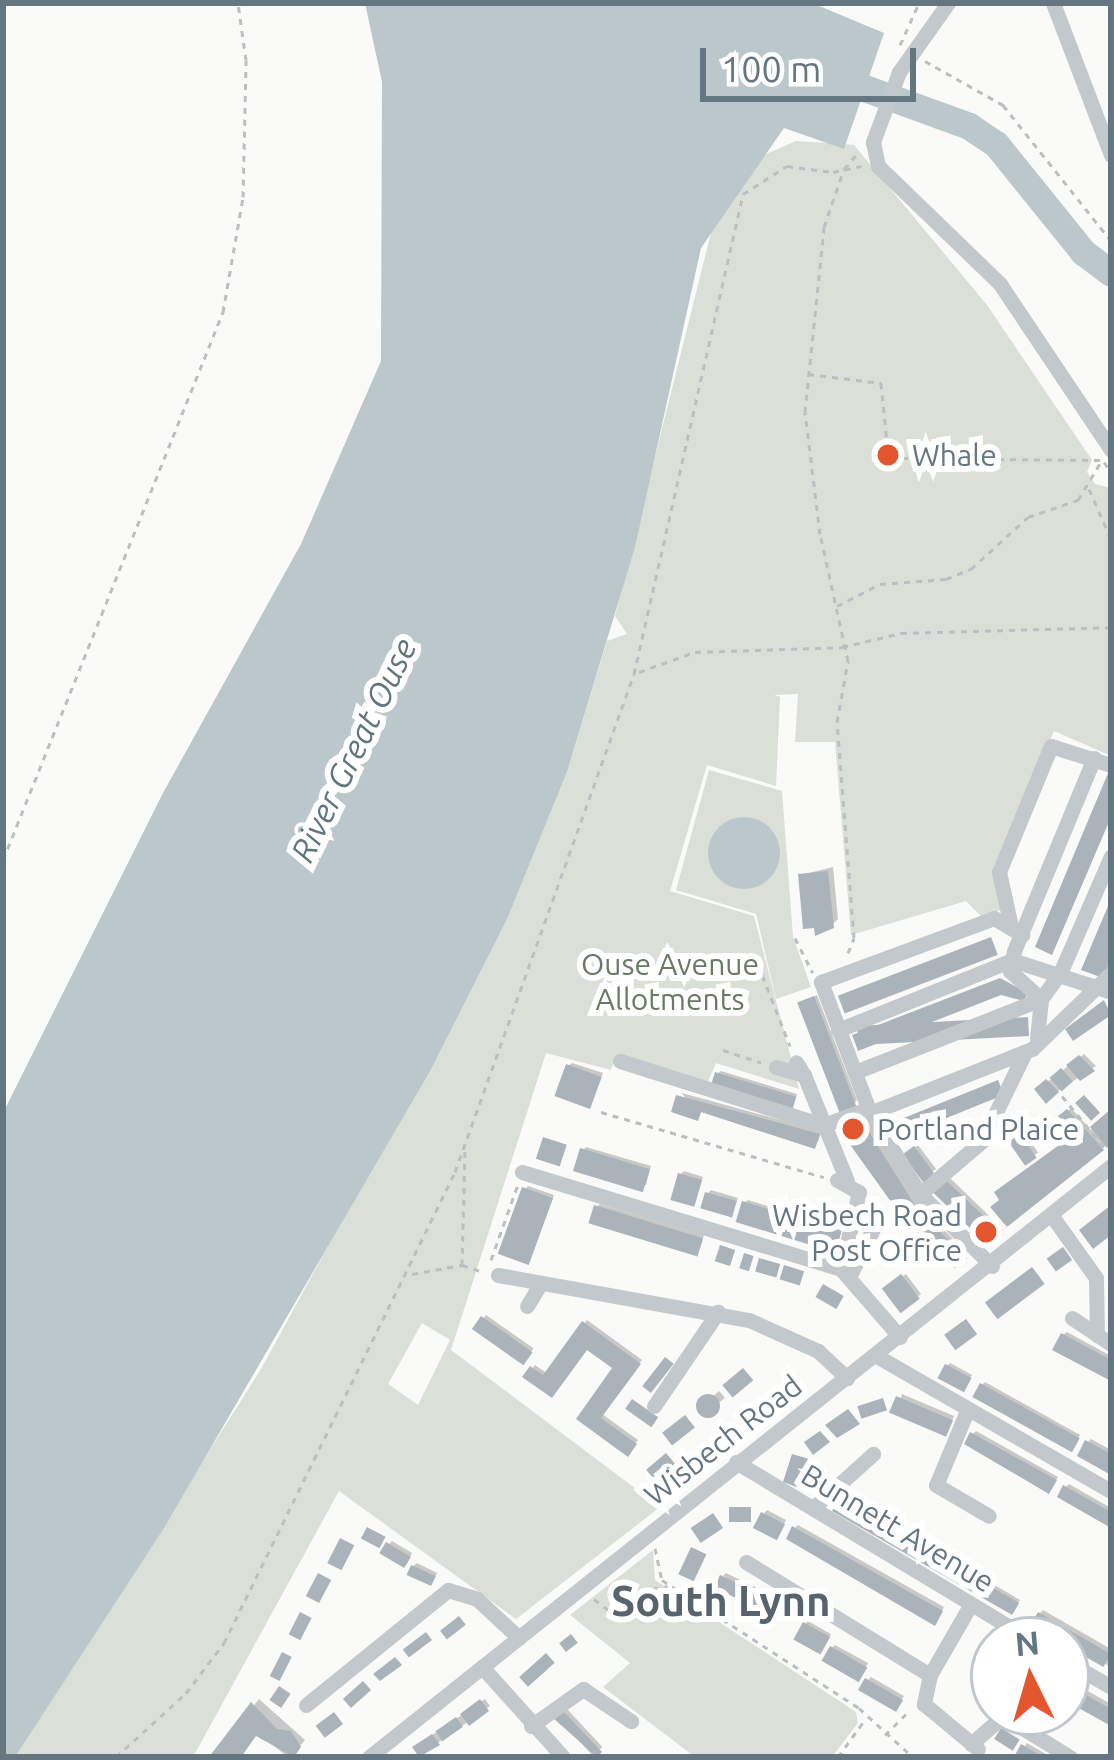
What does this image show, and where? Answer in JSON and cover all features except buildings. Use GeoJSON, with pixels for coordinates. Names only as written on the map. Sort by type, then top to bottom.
{"type":"FeatureCollection","features":[{"type":"Feature","properties":{"kind":"street"},"geometry":{"type":"LineString","coordinates":[[948,3],[907,56],[873,142],[870,171],[1000,284],[1107,455]]}},
{"type":"Feature","properties":{"kind":"street"},"geometry":{"type":"LineString","coordinates":[[1053,3],[1111,155]]}},
{"type":"Feature","properties":{"kind":"street"},"geometry":{"type":"LineString","coordinates":[[1016,928],[998,872],[1051,746],[1111,765]]}},
{"type":"Feature","properties":{"kind":"street"},"geometry":{"type":"LineString","coordinates":[[1041,999],[1012,974],[1016,928],[1094,758]]}},
{"type":"Feature","properties":{"kind":"street"},"geometry":{"type":"LineString","coordinates":[[1037,1039],[1041,999],[1061,971],[1111,856]]}},
{"type":"Feature","properties":{"kind":"street"},"geometry":{"type":"LineString","coordinates":[[992,1266],[920,1194],[869,1111],[821,982],[994,918],[1016,928]]}},
{"type":"Feature","properties":{"kind":"street"},"geometry":{"type":"LineString","coordinates":[[838,1030],[1012,960],[1108,985]]}},
{"type":"Feature","properties":{"kind":"street"},"geometry":{"type":"LineString","coordinates":[[920,1194],[982,1141],[1024,1052],[1108,985]]}},
{"type":"Feature","properties":{"kind":"street"},"geometry":{"type":"LineString","coordinates":[[855,1072],[1041,999]]}},
{"type":"Feature","properties":{"kind":"street"},"geometry":{"type":"LineString","coordinates":[[620,1060],[823,1125],[1024,1052]]}},
{"type":"Feature","properties":{"kind":"street"},"geometry":{"type":"LineString","coordinates":[[776,1067],[800,1069],[841,1181],[859,1192],[846,1272]]}},
{"type":"Feature","properties":{"kind":"street","name":"Wisbech Road"},"geometry":{"type":"LineString","coordinates":[[369,1757],[389,1751],[482,1667],[736,1462],[992,1266],[1110,1159]]}},
{"type":"Feature","properties":{"kind":"street"},"geometry":{"type":"LineString","coordinates":[[522,1172],[846,1272],[900,1337]]}},
{"type":"Feature","properties":{"kind":"street"},"geometry":{"type":"LineString","coordinates":[[1052,1216],[1096,1278],[1104,1339]]}},
{"type":"Feature","properties":{"kind":"street"},"geometry":{"type":"LineString","coordinates":[[846,1272],[877,1221]]}},
{"type":"Feature","properties":{"kind":"street"},"geometry":{"type":"LineString","coordinates":[[492,1274],[718,1312],[818,1352],[847,1378]]}},
{"type":"Feature","properties":{"kind":"street"},"geometry":{"type":"LineString","coordinates":[[527,1306],[541,1283]]}},
{"type":"Feature","properties":{"kind":"street"},"geometry":{"type":"LineString","coordinates":[[654,1406],[718,1312]]}},
{"type":"Feature","properties":{"kind":"street"},"geometry":{"type":"LineString","coordinates":[[1072,1318],[1104,1339]]}},
{"type":"Feature","properties":{"kind":"street"},"geometry":{"type":"LineString","coordinates":[[875,1355],[1111,1490]]}},
{"type":"Feature","properties":{"kind":"street"},"geometry":{"type":"LineString","coordinates":[[967,1411],[936,1485],[989,1516]]}},
{"type":"Feature","properties":{"kind":"street"},"geometry":{"type":"LineString","coordinates":[[813,1508],[873,1454]]}},
{"type":"Feature","properties":{"kind":"street","name":"Bunnett Avenue"},"geometry":{"type":"LineString","coordinates":[[736,1462],[990,1616]]}},
{"type":"Feature","properties":{"kind":"street"},"geometry":{"type":"LineString","coordinates":[[746,1562],[931,1675]]}},
{"type":"Feature","properties":{"kind":"street"},"geometry":{"type":"LineString","coordinates":[[306,1705],[448,1590],[477,1599],[519,1638]]}},
{"type":"Feature","properties":{"kind":"street"},"geometry":{"type":"LineString","coordinates":[[970,1604],[931,1675],[928,1714],[975,1746],[1003,1716],[1070,1757]]}},
{"type":"Feature","properties":{"kind":"street"},"geometry":{"type":"LineString","coordinates":[[482,1667],[563,1757]]}},
{"type":"Feature","properties":{"kind":"street"},"geometry":{"type":"LineString","coordinates":[[531,1726],[583,1689],[631,1721]]}},
{"type":"Feature","properties":{"kind":"path"},"geometry":{"type":"LineString","coordinates":[[3,860],[223,312],[243,197],[246,60],[238,3]]}},
{"type":"Feature","properties":{"kind":"path"},"geometry":{"type":"LineString","coordinates":[[919,3],[907,56],[1004,105],[1111,241]]}},
{"type":"Feature","properties":{"kind":"path"},"geometry":{"type":"LineString","coordinates":[[116,1757],[186,1693],[224,1643],[410,1275],[464,1147],[634,674],[743,194],[787,166],[844,170],[870,171],[861,149],[844,170],[824,227],[807,374],[820,534],[848,682],[838,722],[854,938],[846,958]]}},
{"type":"Feature","properties":{"kind":"path"},"geometry":{"type":"LineString","coordinates":[[807,374],[881,383],[887,443],[902,458],[1107,455]]}},
{"type":"Feature","properties":{"kind":"path"},"geometry":{"type":"LineString","coordinates":[[1091,442],[1107,455],[1111,472]]}},
{"type":"Feature","properties":{"kind":"path"},"geometry":{"type":"LineString","coordinates":[[836,608],[880,584],[946,579],[971,568],[1028,517],[1078,500],[1107,455]]}},
{"type":"Feature","properties":{"kind":"path"},"geometry":{"type":"LineString","coordinates":[[1089,487],[1089,502],[1111,539]]}},
{"type":"Feature","properties":{"kind":"path"},"geometry":{"type":"LineString","coordinates":[[634,674],[695,652],[842,647],[901,633],[1111,627]]}},
{"type":"Feature","properties":{"kind":"path"},"geometry":{"type":"LineString","coordinates":[[795,938],[821,982]]}},
{"type":"Feature","properties":{"kind":"path"},"geometry":{"type":"LineString","coordinates":[[758,964],[800,1069]]}},
{"type":"Feature","properties":{"kind":"path"},"geometry":{"type":"LineString","coordinates":[[723,1050],[776,1067]]}},
{"type":"Feature","properties":{"kind":"path"},"geometry":{"type":"LineString","coordinates":[[1061,1096],[1110,1159]]}},
{"type":"Feature","properties":{"kind":"path"},"geometry":{"type":"LineString","coordinates":[[601,1112],[841,1181]]}},
{"type":"Feature","properties":{"kind":"path"},"geometry":{"type":"LineString","coordinates":[[462,1265],[464,1147]]}},
{"type":"Feature","properties":{"kind":"path"},"geometry":{"type":"LineString","coordinates":[[410,1275],[462,1265],[492,1274],[522,1172]]}},
{"type":"Feature","properties":{"kind":"path"},"geometry":{"type":"LineString","coordinates":[[637,1558],[653,1546],[669,1584],[867,1716],[913,1757]]}},
{"type":"Feature","properties":{"kind":"path"},"geometry":{"type":"LineString","coordinates":[[588,1594],[615,1615],[641,1592],[669,1584]]}},
{"type":"Feature","properties":{"kind":"path"},"geometry":{"type":"LineString","coordinates":[[885,1735],[902,1709],[928,1714]]}},
{"type":"Feature","properties":{"kind":"path"},"geometry":{"type":"LineString","coordinates":[[838,1757],[867,1716]]}},
{"type":"Feature","properties":{"kind":"green space","name":"Ouse Avenue Allotments"},"geometry":{"type":"Polygon","coordinates":[[[796,141],[854,145],[987,305],[1092,460],[1087,472],[1095,484],[1111,488],[1111,756],[1054,731],[994,869],[1001,910],[981,916],[966,901],[851,935],[835,742],[795,742],[798,694],[774,695],[780,697],[776,786],[707,765],[670,891],[754,916],[799,1089],[716,1063],[706,1086],[616,1055],[611,1070],[546,1053],[451,1350],[660,1507],[516,1619],[339,1491],[193,1757],[15,1757],[261,1369],[508,917],[567,772],[607,641],[627,634],[615,616],[719,201],[752,160],[796,141]],[[422,1323],[388,1384],[418,1405],[450,1340],[422,1323]]]}},
{"type":"Feature","properties":{"kind":"green space"},"geometry":{"type":"Polygon","coordinates":[[[709,770],[782,791],[793,937],[811,987],[776,999],[756,914],[676,890],[709,770]]]}},
{"type":"Feature","properties":{"kind":"green space"},"geometry":{"type":"Polygon","coordinates":[[[653,1550],[655,1580],[856,1712],[858,1723],[832,1757],[695,1757],[603,1687],[630,1663],[570,1615],[653,1550]]]}},
{"type":"Feature","properties":{"kind":"water","name":"River Great Ouse"},"geometry":{"type":"Polygon","coordinates":[[[365,3],[812,3],[884,33],[844,149],[784,128],[701,248],[635,547],[567,772],[508,917],[430,1071],[164,1528],[15,1757],[3,1757],[3,1113],[163,793],[301,544],[381,361],[382,82],[365,3]]]}},
{"type":"Feature","properties":{"kind":"water"},"geometry":{"type":"Polygon","coordinates":[[[744,817],[769,828],[780,853],[769,878],[744,889],[719,878],[708,853],[719,828],[744,817]]]}},
{"type":"Feature","properties":{"kind":"waterway"},"geometry":{"type":"LineString","coordinates":[[834,77],[969,126],[996,144],[1083,252],[1111,273]]}},
{"type":"Feature","properties":{"kind":"place","name":"Whale"},"geometry":{"type":"Point","coordinates":[888,455]}},
{"type":"Feature","properties":{"kind":"place","name":"Portland Plaice"},"geometry":{"type":"Point","coordinates":[853,1129]}},
{"type":"Feature","properties":{"kind":"place","name":"Wisbech Road Post Office"},"geometry":{"type":"Point","coordinates":[986,1232]}},
{"type":"Feature","properties":{"kind":"district","name":"South Lynn"},"geometry":{"type":"Point","coordinates":[721,1601]}}]}
